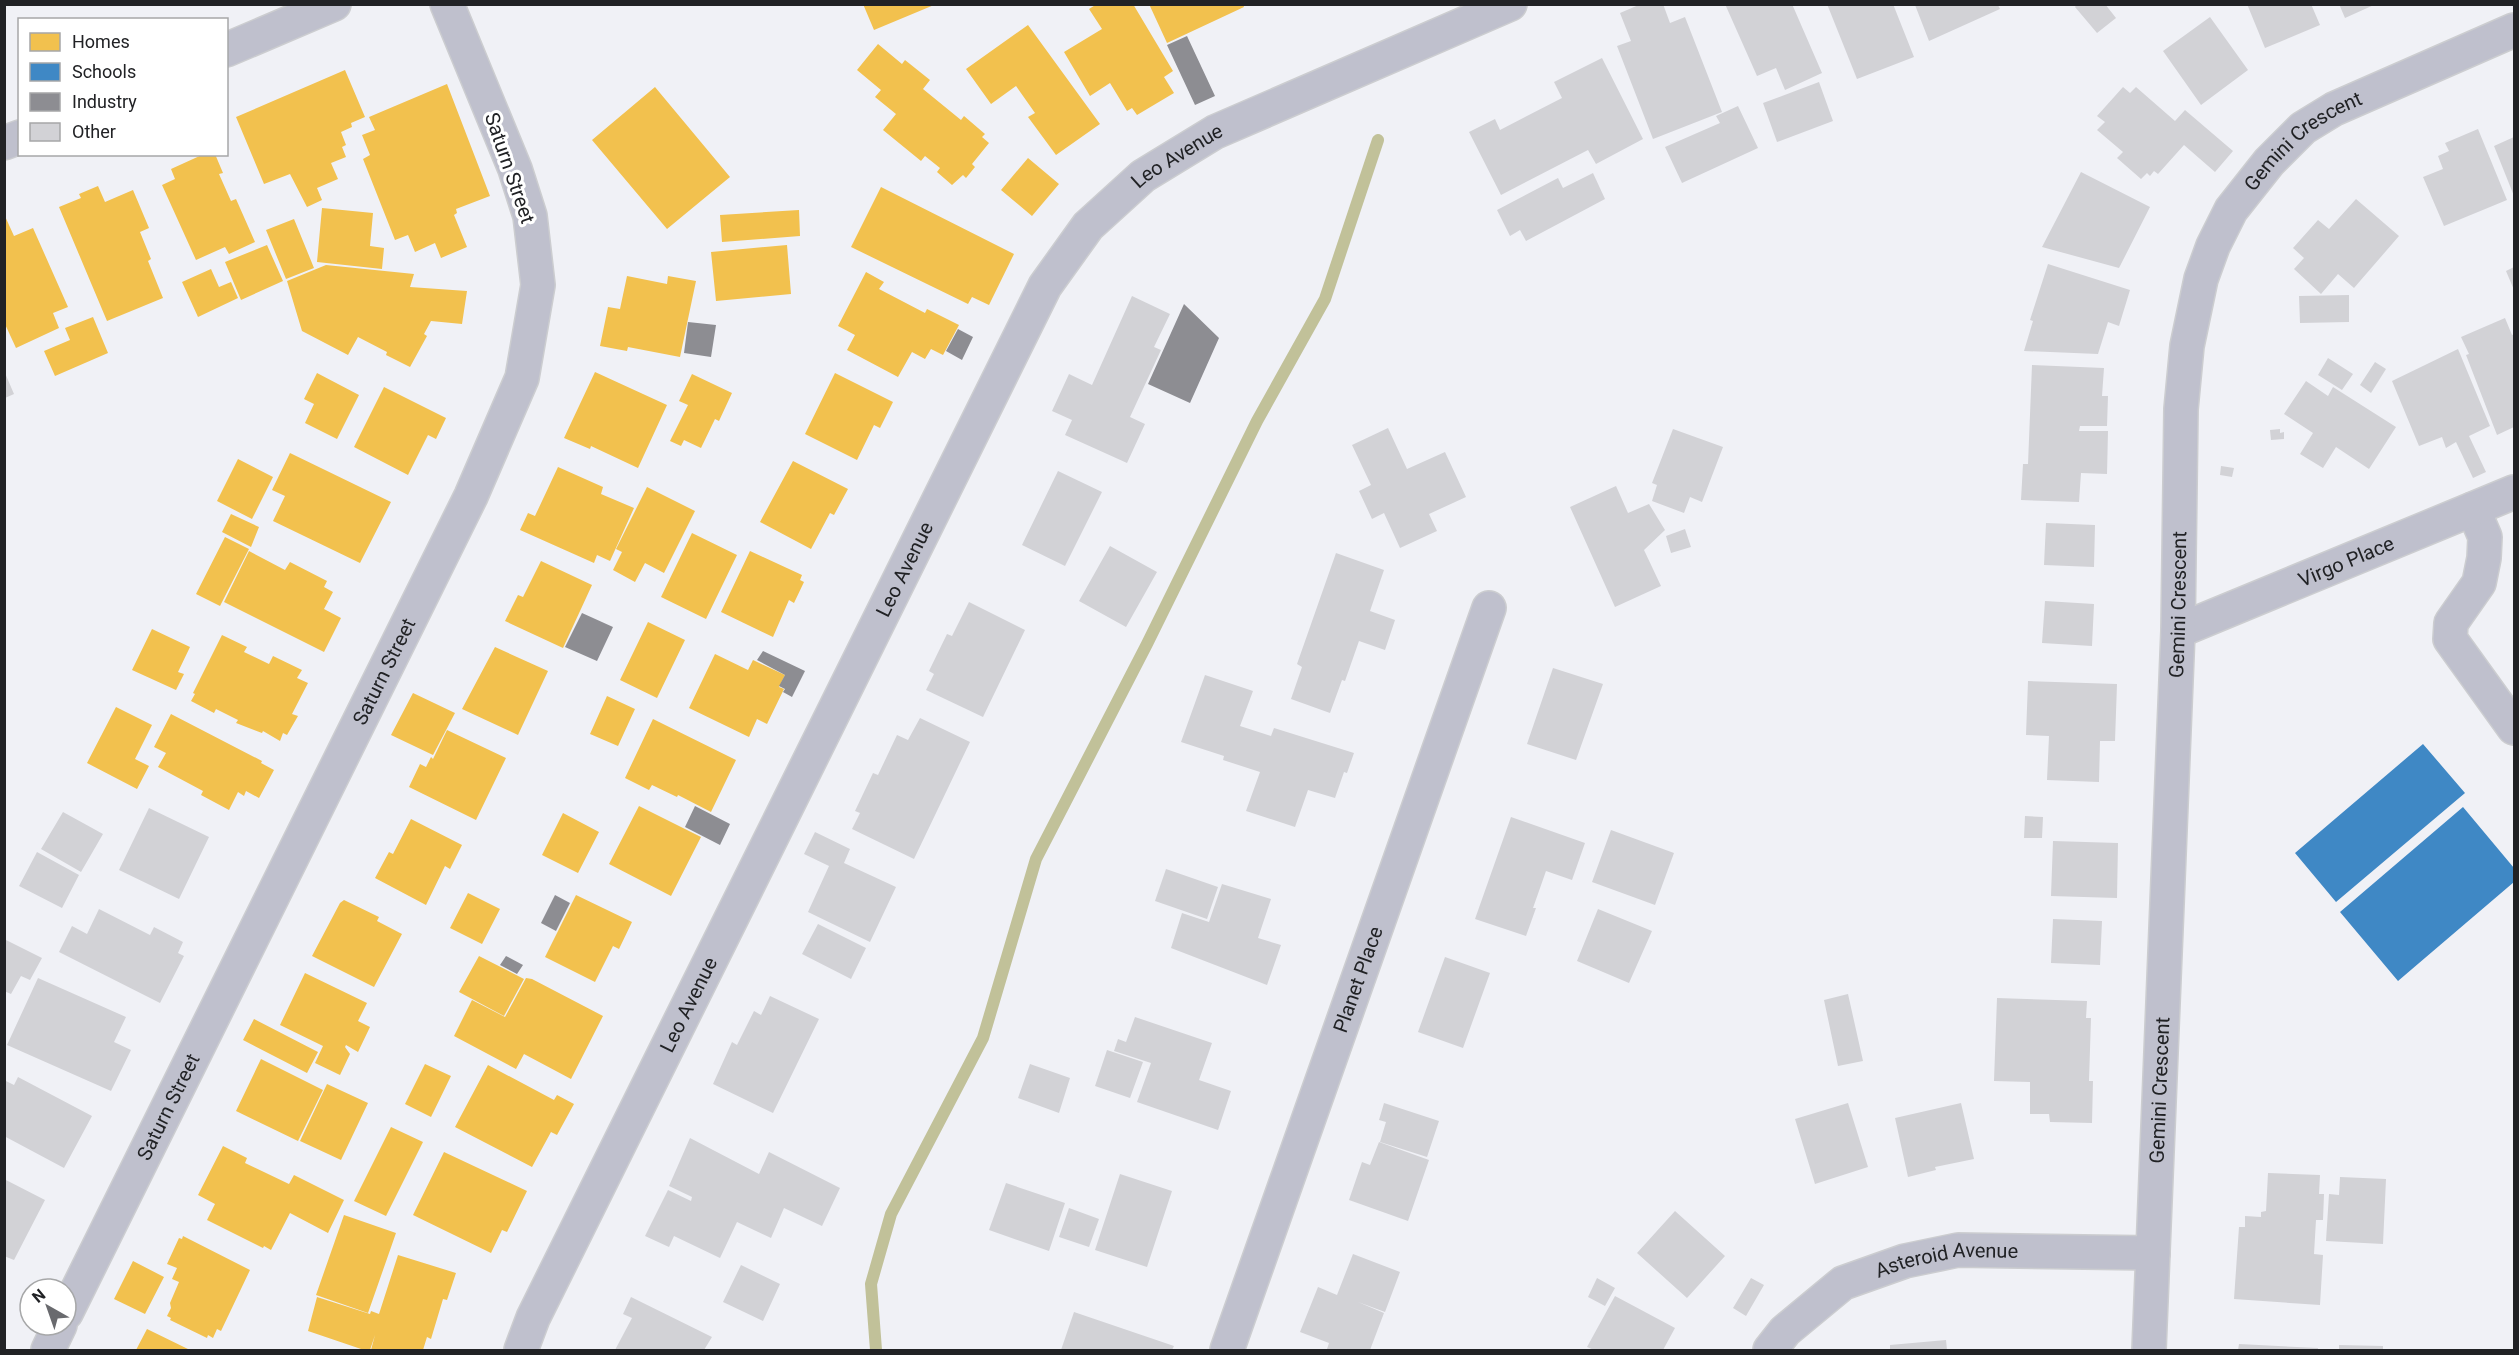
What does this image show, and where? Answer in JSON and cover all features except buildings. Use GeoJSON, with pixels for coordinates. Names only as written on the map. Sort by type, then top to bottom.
{"type":"FeatureCollection","features":[{"type":"Feature","properties":{"kind":"street"},"geometry":{"type":"LineString","coordinates":[[228,49],[334,4]]}},
{"type":"Feature","properties":{"kind":"street","name":"Saturn Street"},"geometry":{"type":"LineString","coordinates":[[78,1289],[466,506],[522,378],[538,285],[530,216],[515,169],[447,4]]}},
{"type":"Feature","properties":{"kind":"street","name":"Leo Avenue"},"geometry":{"type":"LineString","coordinates":[[520,1350],[533,1318],[1045,286],[1088,226],[1143,176],[1215,132],[1510,4]]}},
{"type":"Feature","properties":{"kind":"street","name":"Gemini Crescent"},"geometry":{"type":"LineString","coordinates":[[2149,1350],[2178,631],[2181,409],[2187,346],[2202,279],[2213,246],[2231,210],[2269,162],[2303,128],[2334,109],[2514,30]]}},
{"type":"Feature","properties":{"kind":"street","name":"Virgo Place"},"geometry":{"type":"LineString","coordinates":[[2178,631],[2514,492]]}},
{"type":"Feature","properties":{"kind":"street"},"geometry":{"type":"LineString","coordinates":[[2473,509],[2485,537],[2484,558],[2479,583],[2451,623],[2450,639],[2514,728]]}},
{"type":"Feature","properties":{"kind":"street","name":"Planet Place"},"geometry":{"type":"LineString","coordinates":[[1227,1350],[1489,608]]}},
{"type":"Feature","properties":{"kind":"street","name":"Asteroid Avenue"},"geometry":{"type":"LineString","coordinates":[[1770,1350],[1785,1331],[1843,1283],[1905,1261],[1958,1250],[2153,1253]]}},
{"type":"Feature","properties":{"kind":"waterway"},"geometry":{"type":"LineString","coordinates":[[876,1350],[871,1284],[891,1214],[983,1038],[1036,859],[1147,644],[1257,421],[1325,299],[1378,140]]}}]}
